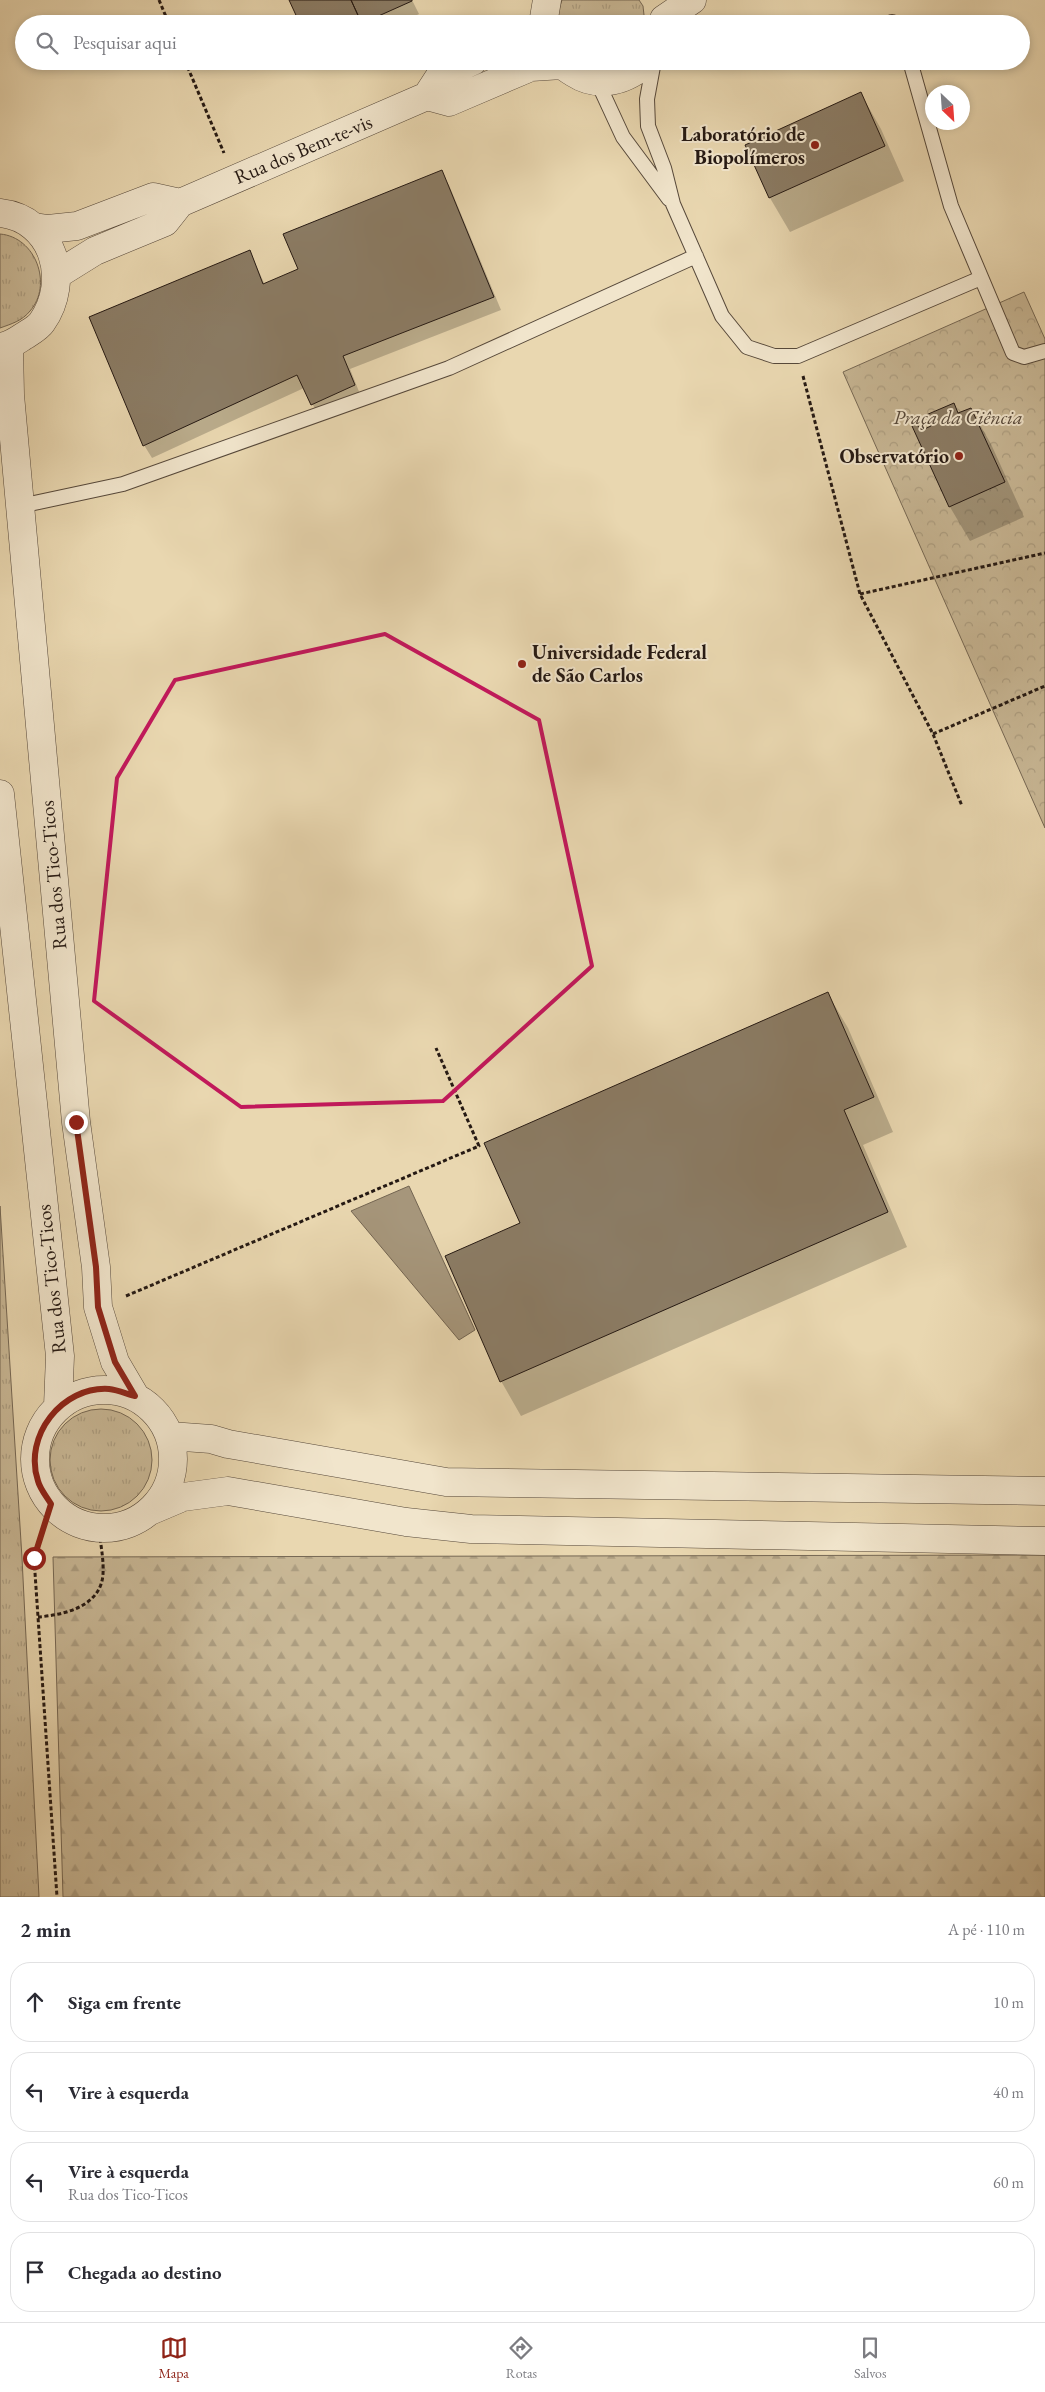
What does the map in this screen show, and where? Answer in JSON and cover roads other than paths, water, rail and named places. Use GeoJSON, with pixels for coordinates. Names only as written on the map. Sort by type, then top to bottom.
{"type":"FeatureCollection","features":[{"type":"Feature","properties":{"kind":"street"},"geometry":{"type":"LineString","coordinates":[[662,14],[692,0]]}},
{"type":"Feature","properties":{"kind":"street"},"geometry":{"type":"LineString","coordinates":[[453,70],[440,76],[427,96],[449,102],[524,70]]}},
{"type":"Feature","properties":{"kind":"street"},"geometry":{"type":"LineString","coordinates":[[570,70],[582,78],[598,83],[628,76],[636,70]]}},
{"type":"Feature","properties":{"kind":"street","name":"Rua dos Bem-te-vis"},"geometry":{"type":"LineString","coordinates":[[58,274],[96,251],[164,222],[180,203],[427,96]]}},
{"type":"Feature","properties":{"kind":"street"},"geometry":{"type":"LineString","coordinates":[[0,213],[10,214],[34,227],[48,229],[77,226],[153,197],[180,203]]}},
{"type":"Feature","properties":{"kind":"street"},"geometry":{"type":"LineString","coordinates":[[4,346],[41,324],[54,301],[58,274],[50,248],[34,227]]}},
{"type":"Feature","properties":{"kind":"street","name":"Rua dos Tico-Ticos"},"geometry":{"type":"LineString","coordinates":[[4,346],[76,1122],[96,1267],[98,1307],[115,1362],[135,1396]]}},
{"type":"Feature","properties":{"kind":"street","name":"Rua dos Tico-Ticos"},"geometry":{"type":"LineString","coordinates":[[0,794],[60,1356],[58,1406]]}},
{"type":"Feature","properties":{"kind":"street"},"geometry":{"type":"LineString","coordinates":[[150,1510],[166,1489],[174,1463],[170,1436],[156,1413],[135,1396],[109,1389],[82,1393],[58,1406],[42,1428],[34,1454],[38,1481],[51,1504],[73,1521],[99,1528],[126,1524],[150,1510],[182,1498],[228,1491],[406,1522],[471,1529],[1045,1541]]}},
{"type":"Feature","properties":{"kind":"street"},"geometry":{"type":"LineString","coordinates":[[170,1436],[211,1439],[228,1444],[446,1482],[1045,1491]]}},
{"type":"Feature","properties":{"kind":"lane"},"geometry":{"type":"LineString","coordinates":[[652,70],[647,99],[648,126],[664,168],[673,204],[722,316],[747,347],[774,356],[798,356],[981,278]]}},
{"type":"Feature","properties":{"kind":"lane"},"geometry":{"type":"LineString","coordinates":[[913,70],[951,206],[1013,353],[1024,357],[1045,351]]}},
{"type":"Feature","properties":{"kind":"lane"},"geometry":{"type":"LineString","coordinates":[[598,83],[623,137],[673,204]]}},
{"type":"Feature","properties":{"kind":"lane"},"geometry":{"type":"LineString","coordinates":[[20,506],[122,484],[448,368],[696,256]]}},
{"type":"Feature","properties":{"kind":"place","name":"Laboratório de Biopolímeros"},"geometry":{"type":"Point","coordinates":[815,145]}},
{"type":"Feature","properties":{"kind":"place","name":"Observatório"},"geometry":{"type":"Point","coordinates":[959,456]}},
{"type":"Feature","properties":{"kind":"place","name":"Universidade Federal de São Carlos"},"geometry":{"type":"Point","coordinates":[522,664]}},
{"type":"Feature","properties":{"kind":"park label","name":"Praça da Ciência"},"geometry":{"type":"Point","coordinates":[958,417]}}]}
